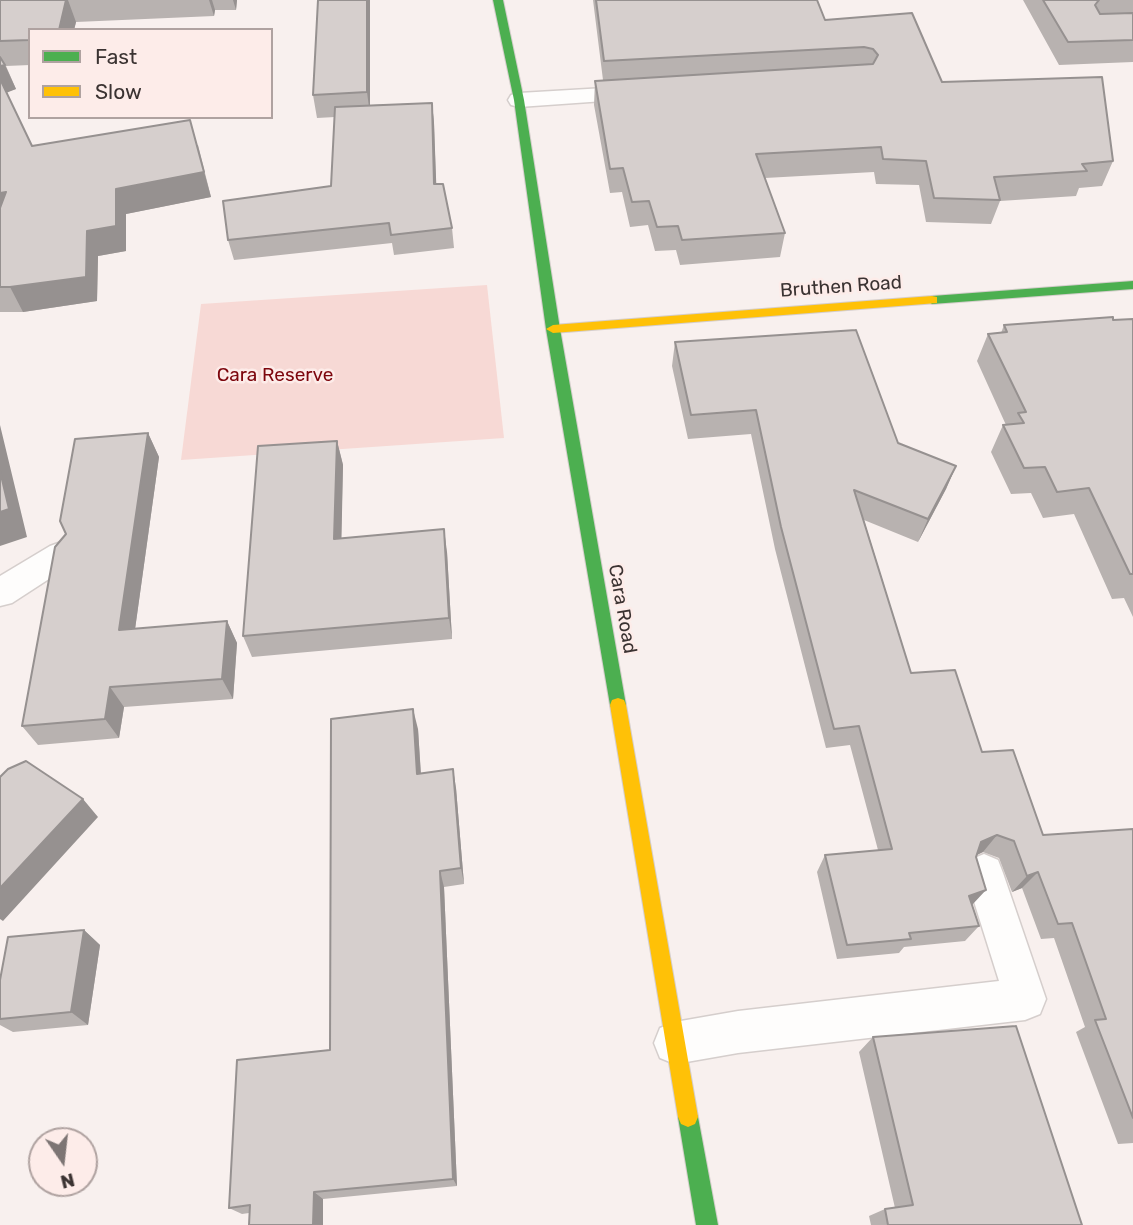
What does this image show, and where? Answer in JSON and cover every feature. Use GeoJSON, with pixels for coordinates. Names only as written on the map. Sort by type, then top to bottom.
{"type":"FeatureCollection","features":[{"type":"Feature","properties":{"kind":"street","name":"Cara Road"},"geometry":{"type":"LineString","coordinates":[[498,0],[519,100],[552,329],[707,1225]]}},
{"type":"Feature","properties":{"kind":"street","name":"Bruthen Road"},"geometry":{"type":"LineString","coordinates":[[552,329],[1133,285]]}},
{"type":"Feature","properties":{"kind":"lane"},"geometry":{"type":"LineString","coordinates":[[519,100],[657,92]]}},
{"type":"Feature","properties":{"kind":"lane"},"geometry":{"type":"LineString","coordinates":[[0,593],[61,555]]}},
{"type":"Feature","properties":{"kind":"lane"},"geometry":{"type":"LineString","coordinates":[[675,1043],[738,1032],[1025,999],[984,873]]}},
{"type":"Feature","properties":{"kind":"green space","name":"Cara Reserve"},"geometry":{"type":"Polygon","coordinates":[[[487,285],[504,438],[181,460],[201,304],[487,285]]]}},
{"type":"Feature","properties":{"kind":"building"},"geometry":{"type":"Polygon","coordinates":[[[0,0],[66,0],[59,28],[28,28],[28,40],[0,41],[0,0]]]}},
{"type":"Feature","properties":{"kind":"building"},"geometry":{"type":"Polygon","coordinates":[[[318,0],[367,0],[367,92],[313,95],[318,0]]]}},
{"type":"Feature","properties":{"kind":"building"},"geometry":{"type":"Polygon","coordinates":[[[596,0],[817,0],[825,20],[912,13],[942,82],[1102,77],[1113,161],[1082,164],[1087,171],[994,177],[1000,200],[934,198],[926,161],[883,159],[881,147],[756,154],[785,233],[682,240],[678,226],[657,227],[649,201],[632,202],[623,168],[610,169],[595,81],[873,64],[878,55],[873,49],[864,47],[604,61],[596,0]]]}},
{"type":"Feature","properties":{"kind":"building"},"geometry":{"type":"Polygon","coordinates":[[[1043,0],[1099,0],[1095,5],[1100,14],[1133,13],[1133,40],[1068,42],[1043,0]]]}},
{"type":"Feature","properties":{"kind":"building"},"geometry":{"type":"Polygon","coordinates":[[[0,79],[32,146],[190,120],[204,172],[116,189],[116,226],[87,231],[86,277],[0,287],[0,208],[6,192],[0,193],[0,79]]]}},
{"type":"Feature","properties":{"kind":"building"},"geometry":{"type":"Polygon","coordinates":[[[432,103],[434,184],[443,184],[452,228],[391,235],[389,223],[228,240],[223,201],[331,186],[335,107],[432,103]]]}},
{"type":"Feature","properties":{"kind":"building"},"geometry":{"type":"Polygon","coordinates":[[[1113,317],[1113,320],[1133,319],[1133,574],[1130,574],[1089,488],[1057,492],[1045,467],[1024,468],[1003,425],[1024,423],[1018,413],[1026,412],[988,334],[1007,332],[1004,325],[1113,317]]]}},
{"type":"Feature","properties":{"kind":"building"},"geometry":{"type":"Polygon","coordinates":[[[856,330],[898,443],[956,466],[928,519],[854,490],[911,673],[955,670],[982,752],[1013,750],[1043,835],[1133,829],[1133,1118],[1095,1020],[1106,1019],[1072,923],[1058,924],[1038,872],[1027,876],[1014,841],[997,835],[981,842],[976,857],[986,890],[969,896],[979,926],[909,933],[911,939],[847,945],[825,855],[892,849],[859,726],[834,729],[781,527],[756,410],[691,415],[675,342],[856,330]]]}},
{"type":"Feature","properties":{"kind":"building"},"geometry":{"type":"Polygon","coordinates":[[[148,433],[119,630],[227,621],[222,679],[110,687],[105,719],[22,726],[55,547],[66,534],[60,521],[75,439],[148,433]]]}},
{"type":"Feature","properties":{"kind":"building"},"geometry":{"type":"Polygon","coordinates":[[[337,441],[334,539],[444,529],[449,618],[243,636],[258,446],[337,441]]]}},
{"type":"Feature","properties":{"kind":"building"},"geometry":{"type":"Polygon","coordinates":[[[0,471],[9,509],[0,512],[0,471]]]}},
{"type":"Feature","properties":{"kind":"building"},"geometry":{"type":"Polygon","coordinates":[[[413,709],[417,774],[453,769],[461,868],[440,871],[453,1179],[314,1192],[313,1225],[249,1225],[250,1205],[229,1208],[237,1060],[330,1050],[331,719],[413,709]]]}},
{"type":"Feature","properties":{"kind":"building"},"geometry":{"type":"Polygon","coordinates":[[[26,761],[83,799],[0,888],[0,777],[8,769],[26,761]]]}},
{"type":"Feature","properties":{"kind":"building"},"geometry":{"type":"Polygon","coordinates":[[[84,930],[71,1012],[0,1019],[0,980],[8,937],[84,930]]]}},
{"type":"Feature","properties":{"kind":"building"},"geometry":{"type":"Polygon","coordinates":[[[1016,1026],[1082,1225],[888,1225],[885,1209],[913,1205],[873,1037],[1016,1026]]]}},
{"type":"Feature","properties":{"kind":"traffic: fast"},"geometry":{"type":"LineString","coordinates":[[498,0],[519,100],[553,329],[618,705]]}},
{"type":"Feature","properties":{"kind":"traffic: fast"},"geometry":{"type":"LineString","coordinates":[[932,300],[1133,285]]}},
{"type":"Feature","properties":{"kind":"traffic: fast"},"geometry":{"type":"LineString","coordinates":[[688,1117],[707,1225]]}},
{"type":"Feature","properties":{"kind":"traffic: slow"},"geometry":{"type":"LineString","coordinates":[[553,329],[932,300]]}},
{"type":"Feature","properties":{"kind":"traffic: slow"},"geometry":{"type":"LineString","coordinates":[[618,705],[688,1117]]}}]}
